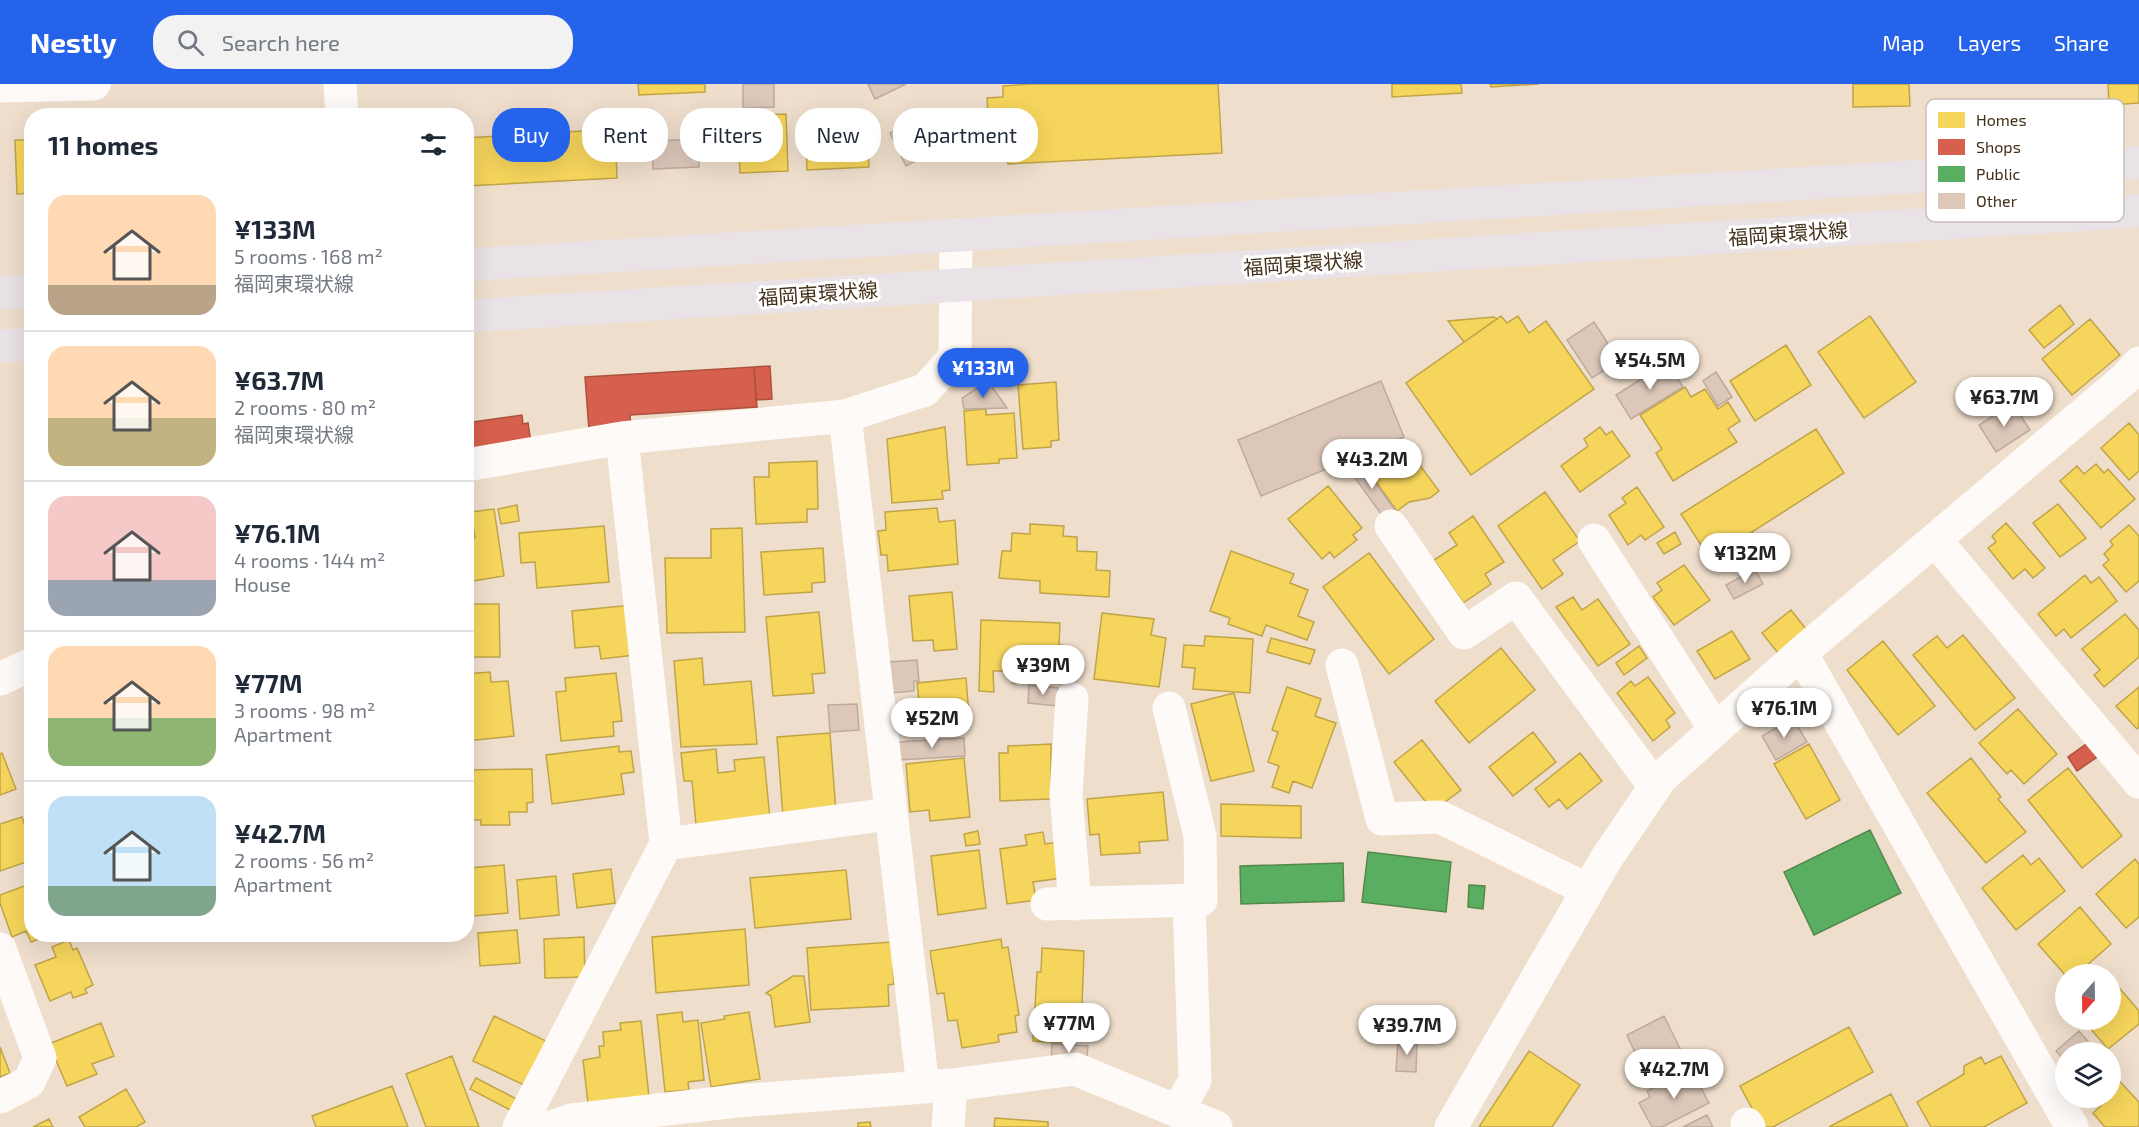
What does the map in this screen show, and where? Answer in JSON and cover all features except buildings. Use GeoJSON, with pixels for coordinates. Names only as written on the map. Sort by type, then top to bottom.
{"type":"FeatureCollection","features":[{"type":"Feature","properties":{"kind":"main road"},"geometry":{"type":"LineString","coordinates":[[2124,164],[2139,163]]}},
{"type":"Feature","properties":{"kind":"main road"},"geometry":{"type":"LineString","coordinates":[[474,265],[1926,176]]}},
{"type":"Feature","properties":{"kind":"main road","name":"福岡東環状線"},"geometry":{"type":"LineString","coordinates":[[2124,212],[2139,211]]}},
{"type":"Feature","properties":{"kind":"main road","name":"福岡東環状線"},"geometry":{"type":"LineString","coordinates":[[474,315],[1961,222]]}},
{"type":"Feature","properties":{"kind":"main road"},"geometry":{"type":"LineString","coordinates":[[0,293],[24,292]]}},
{"type":"Feature","properties":{"kind":"main road"},"geometry":{"type":"LineString","coordinates":[[0,346],[24,344]]}},
{"type":"Feature","properties":{"kind":"street"},"geometry":{"type":"LineString","coordinates":[[0,86],[94,84]]}},
{"type":"Feature","properties":{"kind":"street"},"geometry":{"type":"LineString","coordinates":[[340,84],[342,108]]}},
{"type":"Feature","properties":{"kind":"street"},"geometry":{"type":"LineString","coordinates":[[474,464],[622,438],[844,417],[925,390],[955,357],[956,235]]}},
{"type":"Feature","properties":{"kind":"street"},"geometry":{"type":"LineString","coordinates":[[1451,1127],[1588,890],[1661,778],[1801,653],[2135,377]]}},
{"type":"Feature","properties":{"kind":"street"},"geometry":{"type":"LineString","coordinates":[[844,417],[889,814],[937,1086],[948,1127]]}},
{"type":"Feature","properties":{"kind":"street"},"geometry":{"type":"LineString","coordinates":[[519,1127],[666,844],[622,438]]}},
{"type":"Feature","properties":{"kind":"street"},"geometry":{"type":"LineString","coordinates":[[1391,526],[1464,633],[1516,598],[1655,787]]}},
{"type":"Feature","properties":{"kind":"street"},"geometry":{"type":"LineString","coordinates":[[1594,540],[1715,729]]}},
{"type":"Feature","properties":{"kind":"street"},"geometry":{"type":"LineString","coordinates":[[1935,540],[2139,782]]}},
{"type":"Feature","properties":{"kind":"street"},"geometry":{"type":"LineString","coordinates":[[1801,653],[2072,1127]]}},
{"type":"Feature","properties":{"kind":"street"},"geometry":{"type":"LineString","coordinates":[[1342,666],[1382,819],[1440,817],[1588,890]]}},
{"type":"Feature","properties":{"kind":"street"},"geometry":{"type":"LineString","coordinates":[[0,679],[24,668]]}},
{"type":"Feature","properties":{"kind":"street"},"geometry":{"type":"LineString","coordinates":[[1072,699],[1061,904],[1201,900],[1200,836],[1169,708]]}},
{"type":"Feature","properties":{"kind":"street"},"geometry":{"type":"LineString","coordinates":[[666,844],[889,814]]}},
{"type":"Feature","properties":{"kind":"street"},"geometry":{"type":"LineString","coordinates":[[1178,1111],[1195,1080],[1189,900]]}},
{"type":"Feature","properties":{"kind":"street"},"geometry":{"type":"LineString","coordinates":[[0,949],[40,1058],[28,1082],[0,1097]]}},
{"type":"Feature","properties":{"kind":"street"},"geometry":{"type":"LineString","coordinates":[[566,1125],[740,1114],[1075,1069],[1216,1127]]}}]}
